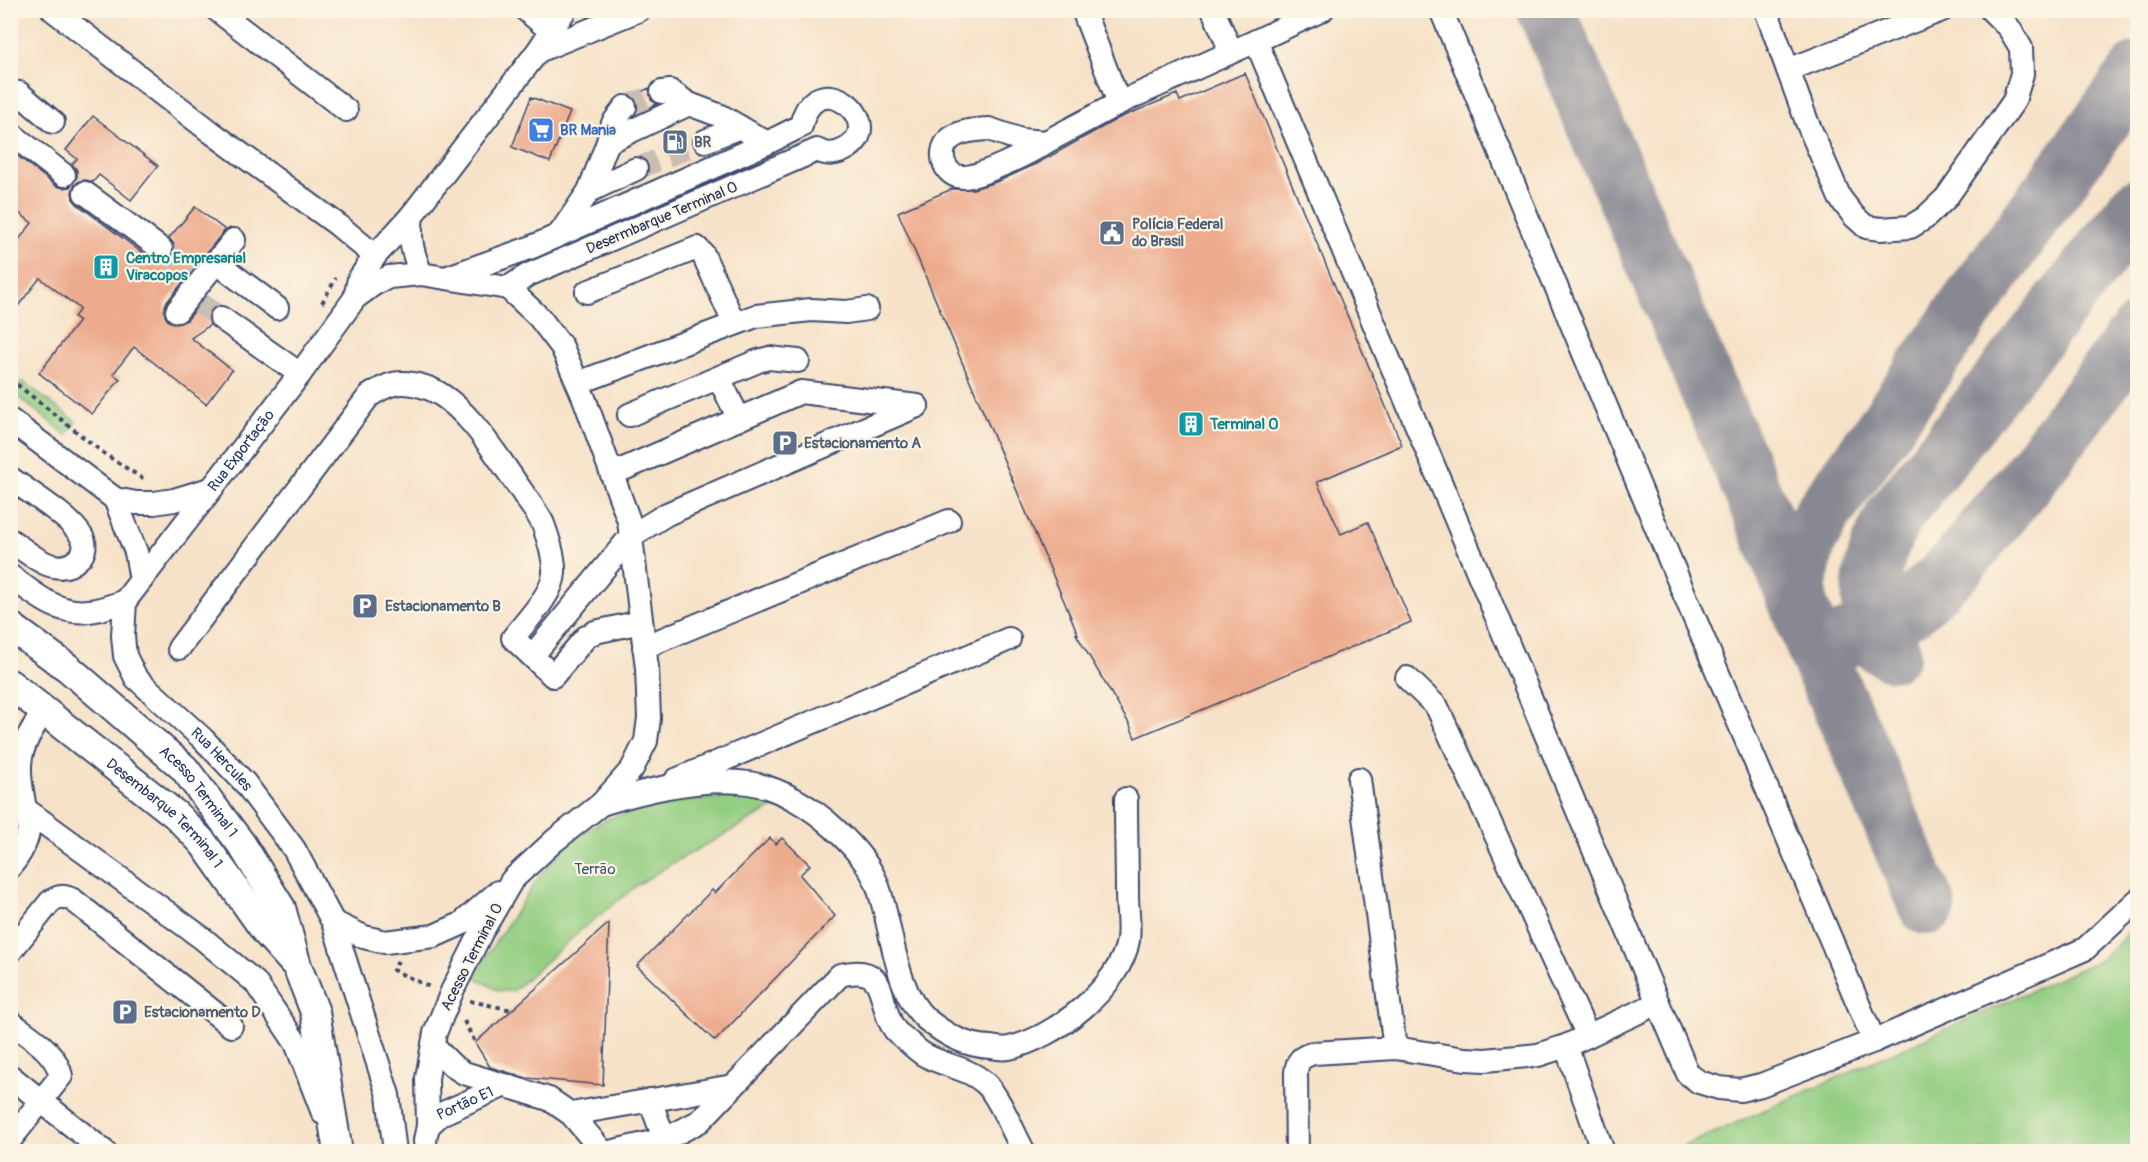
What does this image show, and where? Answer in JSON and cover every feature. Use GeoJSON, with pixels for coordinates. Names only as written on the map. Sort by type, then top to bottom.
{"type":"FeatureCollection","features":[{"type":"Feature","properties":{"kind":"main road","name":"Acesso Terminal 1"},"geometry":{"type":"LineString","coordinates":[[10,626],[68,668],[184,768],[242,845],[281,908],[297,966],[315,1012],[337,1149]]}},
{"type":"Feature","properties":{"kind":"main road","name":"Desembarque Terminal 1"},"geometry":{"type":"LineString","coordinates":[[10,684],[176,815],[203,843],[266,932],[297,966]]}},
{"type":"Feature","properties":{"kind":"street"},"geometry":{"type":"LineString","coordinates":[[53,10],[367,249]]}},
{"type":"Feature","properties":{"kind":"street"},"geometry":{"type":"LineString","coordinates":[[217,10],[346,110]]}},
{"type":"Feature","properties":{"kind":"street"},"geometry":{"type":"LineString","coordinates":[[526,10],[551,31]]}},
{"type":"Feature","properties":{"kind":"street"},"geometry":{"type":"LineString","coordinates":[[355,298],[367,249],[412,215],[538,51],[565,10]]}},
{"type":"Feature","properties":{"kind":"street"},"geometry":{"type":"LineString","coordinates":[[538,51],[639,10]]}},
{"type":"Feature","properties":{"kind":"street"},"geometry":{"type":"LineString","coordinates":[[1083,10],[1119,103]]}},
{"type":"Feature","properties":{"kind":"street"},"geometry":{"type":"LineString","coordinates":[[1214,10],[1231,51]]}},
{"type":"Feature","properties":{"kind":"street"},"geometry":{"type":"LineString","coordinates":[[1046,142],[1119,103],[1323,10]]}},
{"type":"Feature","properties":{"kind":"street"},"geometry":{"type":"LineString","coordinates":[[1442,10],[1672,566],[1874,1041]]}},
{"type":"Feature","properties":{"kind":"street"},"geometry":{"type":"LineString","coordinates":[[1766,10],[1807,122],[1840,198],[1866,227],[1881,229],[1910,227],[1925,218],[1946,198],[2014,101],[2022,74],[2021,48],[2009,28],[1991,10]]}},
{"type":"Feature","properties":{"kind":"street"},"geometry":{"type":"LineString","coordinates":[[1788,70],[1942,10]]}},
{"type":"Feature","properties":{"kind":"street"},"geometry":{"type":"LineString","coordinates":[[1256,41],[1688,1074],[1699,1082],[1719,1088],[1740,1090],[1761,1085],[1874,1041],[2085,949],[2138,900]]}},
{"type":"Feature","properties":{"kind":"street"},"geometry":{"type":"LineString","coordinates":[[662,92],[670,91],[688,104],[721,116],[767,143]]}},
{"type":"Feature","properties":{"kind":"street"},"geometry":{"type":"LineString","coordinates":[[10,92],[19,93],[53,122]]}},
{"type":"Feature","properties":{"kind":"street","name":"Desermbarque Terminal 0"},"geometry":{"type":"LineString","coordinates":[[508,288],[528,275],[817,150],[825,154],[838,153],[849,147],[857,137],[859,124],[856,112],[847,102],[836,97],[823,98],[811,104],[804,114],[801,126],[767,143]]}},
{"type":"Feature","properties":{"kind":"street"},"geometry":{"type":"LineString","coordinates":[[608,142],[688,104]]}},
{"type":"Feature","properties":{"kind":"street"},"geometry":{"type":"LineString","coordinates":[[560,235],[589,191],[613,123],[625,107]]}},
{"type":"Feature","properties":{"kind":"street"},"geometry":{"type":"LineString","coordinates":[[705,141],[740,127]]}},
{"type":"Feature","properties":{"kind":"street"},"geometry":{"type":"LineString","coordinates":[[10,133],[64,175]]}},
{"type":"Feature","properties":{"kind":"street"},"geometry":{"type":"LineString","coordinates":[[446,278],[560,235],[767,143]]}},
{"type":"Feature","properties":{"kind":"street"},"geometry":{"type":"LineString","coordinates":[[589,191],[636,169]]}},
{"type":"Feature","properties":{"kind":"street"},"geometry":{"type":"LineString","coordinates":[[85,193],[161,249]]}},
{"type":"Feature","properties":{"kind":"street"},"geometry":{"type":"LineString","coordinates":[[412,215],[409,237],[412,253],[421,274]]}},
{"type":"Feature","properties":{"kind":"street"},"geometry":{"type":"LineString","coordinates":[[193,293],[234,240]]}},
{"type":"Feature","properties":{"kind":"street"},"geometry":{"type":"LineString","coordinates":[[587,292],[697,248],[703,254],[734,323]]}},
{"type":"Feature","properties":{"kind":"street"},"geometry":{"type":"LineString","coordinates":[[216,262],[277,308]]}},
{"type":"Feature","properties":{"kind":"street"},"geometry":{"type":"LineString","coordinates":[[355,298],[374,284],[389,277],[421,274],[508,288],[539,317],[562,347],[578,383],[629,521],[644,647],[649,718],[646,741],[632,769],[601,804]]}},
{"type":"Feature","properties":{"kind":"street","name":"Rua Exportação"},"geometry":{"type":"LineString","coordinates":[[125,601],[300,374],[355,298]]}},
{"type":"Feature","properties":{"kind":"street"},"geometry":{"type":"LineString","coordinates":[[578,383],[734,323],[775,313],[811,310],[846,312],[867,309]]}},
{"type":"Feature","properties":{"kind":"street"},"geometry":{"type":"LineString","coordinates":[[221,318],[300,374]]}},
{"type":"Feature","properties":{"kind":"street"},"geometry":{"type":"LineString","coordinates":[[629,415],[769,358],[798,361]]}},
{"type":"Feature","properties":{"kind":"street"},"geometry":{"type":"LineString","coordinates":[[719,378],[739,419]]}},
{"type":"Feature","properties":{"kind":"street"},"geometry":{"type":"LineString","coordinates":[[179,648],[369,396],[393,383],[408,383],[427,388],[464,414],[489,445],[542,523],[552,556],[554,573],[550,590],[513,638],[554,676],[586,637],[595,632],[641,622]]}},
{"type":"Feature","properties":{"kind":"street"},"geometry":{"type":"LineString","coordinates":[[533,655],[631,536],[667,514],[917,406],[801,392],[612,474]]}},
{"type":"Feature","properties":{"kind":"street"},"geometry":{"type":"LineString","coordinates":[[10,420],[115,499],[136,503],[154,503],[174,500],[210,489]]}},
{"type":"Feature","properties":{"kind":"street"},"geometry":{"type":"LineString","coordinates":[[10,478],[71,523],[83,538],[85,548],[81,557],[71,564],[59,567],[46,565],[10,540]]}},
{"type":"Feature","properties":{"kind":"street"},"geometry":{"type":"LineString","coordinates":[[115,499],[136,552],[141,580]]}},
{"type":"Feature","properties":{"kind":"street"},"geometry":{"type":"LineString","coordinates":[[644,647],[949,521]]}},
{"type":"Feature","properties":{"kind":"street"},"geometry":{"type":"LineString","coordinates":[[10,576],[47,603],[72,611],[90,611],[125,601]]}},
{"type":"Feature","properties":{"kind":"street","name":"Rua Hercules"},"geometry":{"type":"LineString","coordinates":[[125,601],[123,636],[125,656],[136,678],[203,739],[245,783],[294,849],[333,922]]}},
{"type":"Feature","properties":{"kind":"street"},"geometry":{"type":"LineString","coordinates":[[650,791],[1010,639]]}},
{"type":"Feature","properties":{"kind":"street"},"geometry":{"type":"LineString","coordinates":[[1407,678],[1437,707],[1588,1035]]}},
{"type":"Feature","properties":{"kind":"street"},"geometry":{"type":"LineString","coordinates":[[10,867],[27,840],[28,826],[18,769],[26,740],[44,710]]}},
{"type":"Feature","properties":{"kind":"street"},"geometry":{"type":"LineString","coordinates":[[1359,779],[1395,1048]]}},
{"type":"Feature","properties":{"kind":"street"},"geometry":{"type":"LineString","coordinates":[[601,804],[684,784],[748,783],[771,789],[802,804],[824,818],[844,837],[876,882],[907,993],[924,1017],[952,1038],[976,1047],[1007,1048],[1035,1039],[1086,1005],[1114,976],[1128,940],[1126,799]]}},
{"type":"Feature","properties":{"kind":"street"},"geometry":{"type":"LineString","coordinates":[[10,790],[25,808],[202,938],[255,982],[296,1043],[337,1149]]}},
{"type":"Feature","properties":{"kind":"street","name":"Acesso Terminal 0"},"geometry":{"type":"LineString","coordinates":[[426,1152],[427,1078],[435,1033],[481,933],[512,880],[554,841],[601,804]]}},
{"type":"Feature","properties":{"kind":"street"},"geometry":{"type":"LineString","coordinates":[[333,922],[364,937],[385,942],[434,936],[461,924],[512,880]]}},
{"type":"Feature","properties":{"kind":"street"},"geometry":{"type":"LineString","coordinates":[[10,952],[50,902],[57,897],[65,896],[231,1026]]}},
{"type":"Feature","properties":{"kind":"street"},"geometry":{"type":"LineString","coordinates":[[333,922],[388,1095],[395,1152]]}},
{"type":"Feature","properties":{"kind":"street"},"geometry":{"type":"LineString","coordinates":[[610,1152],[667,1146],[700,1121],[840,975],[856,971],[869,976],[882,988],[885,1006],[895,1030],[922,1054],[968,1072],[987,1084],[1024,1152]]}},
{"type":"Feature","properties":{"kind":"street"},"geometry":{"type":"LineString","coordinates":[[1298,1152],[1296,1073],[1297,1062],[1302,1057],[1314,1053],[1395,1048],[1485,1060],[1538,1054],[1566,1046],[1658,1003]]}},
{"type":"Feature","properties":{"kind":"street"},"geometry":{"type":"LineString","coordinates":[[10,1022],[40,1045],[59,1064],[61,1076],[10,1140]]}},
{"type":"Feature","properties":{"kind":"street"},"geometry":{"type":"LineString","coordinates":[[433,1046],[453,1066],[464,1073],[549,1099],[571,1114],[603,1152]]}},
{"type":"Feature","properties":{"kind":"street"},"geometry":{"type":"LineString","coordinates":[[1566,1046],[1603,1152]]}},
{"type":"Feature","properties":{"kind":"street"},"geometry":{"type":"LineString","coordinates":[[10,1059],[105,1152]]}},
{"type":"Feature","properties":{"kind":"street"},"geometry":{"type":"LineString","coordinates":[[10,1076],[47,1095]]}},
{"type":"Feature","properties":{"kind":"street","name":"Portão E1"},"geometry":{"type":"LineString","coordinates":[[428,1125],[441,1114],[505,1085]]}},
{"type":"Feature","properties":{"kind":"street"},"geometry":{"type":"LineString","coordinates":[[571,1114],[733,1086]]}},
{"type":"Feature","properties":{"kind":"street"},"geometry":{"type":"LineString","coordinates":[[650,1100],[667,1146]]}},
{"type":"Feature","properties":{"kind":"path"},"geometry":{"type":"LineString","coordinates":[[320,305],[339,272],[367,249]]}},
{"type":"Feature","properties":{"kind":"path"},"geometry":{"type":"LineString","coordinates":[[10,380],[106,455],[147,481]]}},
{"type":"Feature","properties":{"kind":"path"},"geometry":{"type":"LineString","coordinates":[[408,940],[393,970],[450,997],[512,1010]]}},
{"type":"Feature","properties":{"kind":"green space"},"geometry":{"type":"Polygon","coordinates":[[[22,381],[76,422],[67,435],[13,393],[22,381]]]}},
{"type":"Feature","properties":{"kind":"green space","name":"Terrão"},"geometry":{"type":"Polygon","coordinates":[[[720,797],[753,797],[776,806],[639,884],[582,929],[513,991],[499,991],[473,976],[541,874],[572,839],[607,819],[645,806],[720,797]]]}},
{"type":"Feature","properties":{"kind":"green space"},"geometry":{"type":"Polygon","coordinates":[[[2137,921],[2137,1151],[1673,1151],[2100,960],[2117,945],[2137,921]]]}},
{"type":"Feature","properties":{"kind":"building","name":"Terminal 0"},"geometry":{"type":"Polygon","coordinates":[[[1245,73],[1402,445],[1317,482],[1341,534],[1368,522],[1411,622],[1135,738],[1130,725],[1076,634],[1078,634],[898,212],[952,189],[973,189],[999,181],[1036,164],[1117,119],[1177,94],[1180,101],[1245,73]]]}},
{"type":"Feature","properties":{"kind":"building"},"geometry":{"type":"Polygon","coordinates":[[[649,88],[651,100],[657,104],[639,113],[638,102],[632,96],[649,88]]]}},
{"type":"Feature","properties":{"kind":"building","name":"BR Mania"},"geometry":{"type":"Polygon","coordinates":[[[531,97],[570,112],[550,162],[512,147],[531,97]]]}},
{"type":"Feature","properties":{"kind":"building","name":"Centro Empresarial Viracopos"},"geometry":{"type":"Polygon","coordinates":[[[93,116],[158,166],[131,200],[99,175],[93,182],[79,181],[72,192],[77,204],[152,260],[159,262],[166,262],[172,256],[174,244],[169,238],[195,207],[225,230],[166,303],[164,310],[168,321],[176,324],[187,320],[201,303],[210,310],[208,317],[210,325],[191,338],[232,370],[206,404],[134,347],[113,374],[120,379],[92,414],[39,373],[79,321],[74,317],[80,309],[40,278],[10,316],[10,251],[32,223],[10,206],[10,150],[56,186],[70,187],[77,177],[77,170],[72,164],[77,159],[66,150],[93,116]]]}},
{"type":"Feature","properties":{"kind":"building"},"geometry":{"type":"Polygon","coordinates":[[[770,838],[776,844],[782,838],[810,865],[800,875],[835,916],[715,1041],[637,966],[712,890],[715,893],[770,838]]]}},
{"type":"Feature","properties":{"kind":"building"},"geometry":{"type":"Polygon","coordinates":[[[609,923],[603,1085],[527,1078],[490,1067],[475,1043],[609,923]]]}},
{"type":"Feature","properties":{"kind":"taxiway"},"geometry":{"type":"LineString","coordinates":[[1546,10],[1767,526],[1825,672],[1858,743],[1927,906]]}},
{"type":"Feature","properties":{"kind":"taxiway"},"geometry":{"type":"LineString","coordinates":[[1798,603],[1798,582],[1805,551],[1808,540],[1822,514],[1959,318],[2138,71]]}},
{"type":"Feature","properties":{"kind":"taxiway"},"geometry":{"type":"LineString","coordinates":[[1892,652],[1880,645],[1874,627],[1870,595],[1875,564],[1894,516],[2138,207]]}},
{"type":"Feature","properties":{"kind":"taxiway"},"geometry":{"type":"LineString","coordinates":[[1839,642],[1874,628],[1911,608],[1956,566],[2032,473],[2138,333]]}},
{"type":"Feature","properties":{"kind":"tunnel"},"geometry":{"type":"LineString","coordinates":[[625,107],[662,92]]}},
{"type":"Feature","properties":{"kind":"tunnel"},"geometry":{"type":"LineString","coordinates":[[636,169],[705,141]]}},
{"type":"Feature","properties":{"kind":"tunnel"},"geometry":{"type":"LineString","coordinates":[[161,249],[195,275]]}},
{"type":"Feature","properties":{"kind":"tunnel"},"geometry":{"type":"LineString","coordinates":[[200,303],[221,318]]}},
{"type":"Feature","properties":{"kind":"place","name":"BR Mania"},"geometry":{"type":"Point","coordinates":[541,130]}},
{"type":"Feature","properties":{"kind":"place","name":"BR"},"geometry":{"type":"Point","coordinates":[675,142]}},
{"type":"Feature","properties":{"kind":"place","name":"Polícia Federal do Brasil"},"geometry":{"type":"Point","coordinates":[1112,233]}},
{"type":"Feature","properties":{"kind":"place","name":"Centro Empresarial Viracopos"},"geometry":{"type":"Point","coordinates":[106,267]}},
{"type":"Feature","properties":{"kind":"place","name":"Terminal 0"},"geometry":{"type":"Point","coordinates":[1191,424]}},
{"type":"Feature","properties":{"kind":"place","name":"Estacionamento A"},"geometry":{"type":"Point","coordinates":[785,443]}},
{"type":"Feature","properties":{"kind":"place","name":"Estacionamento B"},"geometry":{"type":"Point","coordinates":[365,606]}},
{"type":"Feature","properties":{"kind":"place","name":"Estacionamento D"},"geometry":{"type":"Point","coordinates":[125,1012]}}]}
